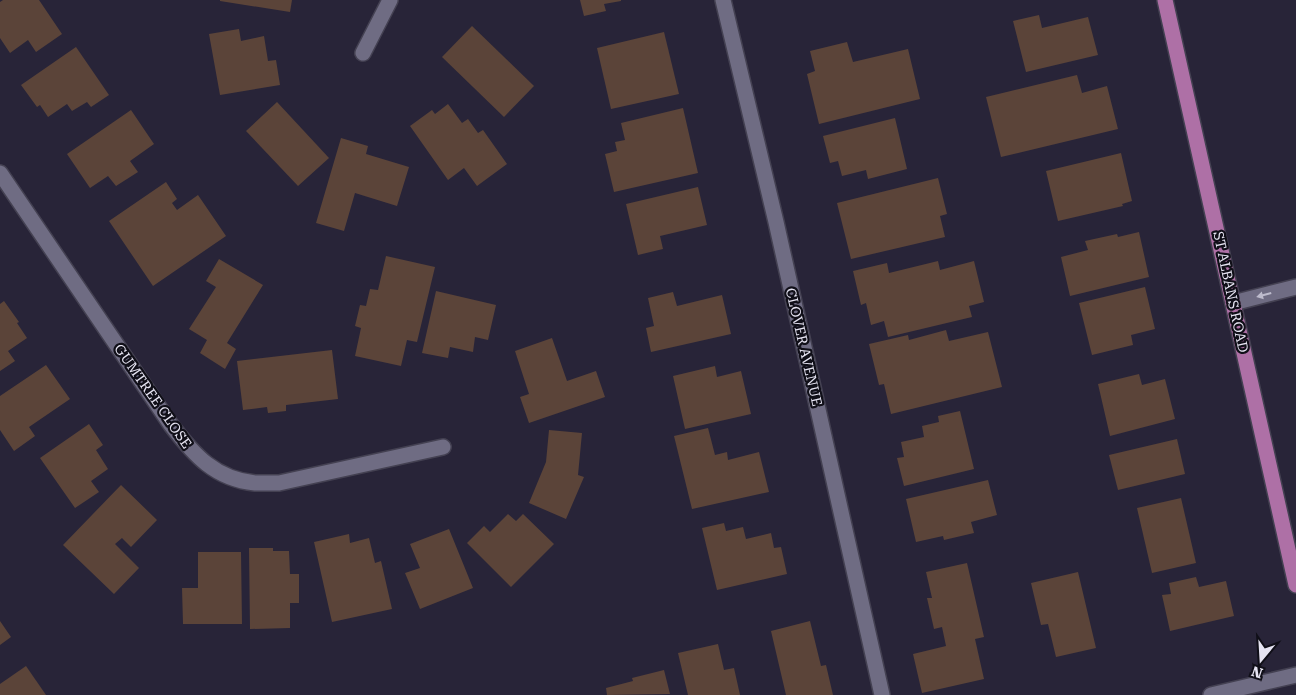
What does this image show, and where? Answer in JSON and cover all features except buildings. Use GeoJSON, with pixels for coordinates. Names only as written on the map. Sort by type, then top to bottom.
{"type":"FeatureCollection","features":[{"type":"Feature","properties":{"kind":"main road","name":"ST ALBANS ROAD"},"geometry":{"type":"LineString","coordinates":[[1165,0],[1296,585]]}},
{"type":"Feature","properties":{"kind":"street"},"geometry":{"type":"LineString","coordinates":[[363,53],[390,0]]}},
{"type":"Feature","properties":{"kind":"street","name":"CLOVER AVENUE"},"geometry":{"type":"LineString","coordinates":[[723,0],[776,222],[882,695]]}},
{"type":"Feature","properties":{"kind":"street","name":"GUMTREE CLOSE"},"geometry":{"type":"LineString","coordinates":[[0,173],[171,425],[199,459],[216,470],[254,483],[279,484],[443,447]]}},
{"type":"Feature","properties":{"kind":"street"},"geometry":{"type":"LineString","coordinates":[[1233,303],[1296,287]]}},
{"type":"Feature","properties":{"kind":"street"},"geometry":{"type":"LineString","coordinates":[[1211,695],[1296,675]]}}]}
